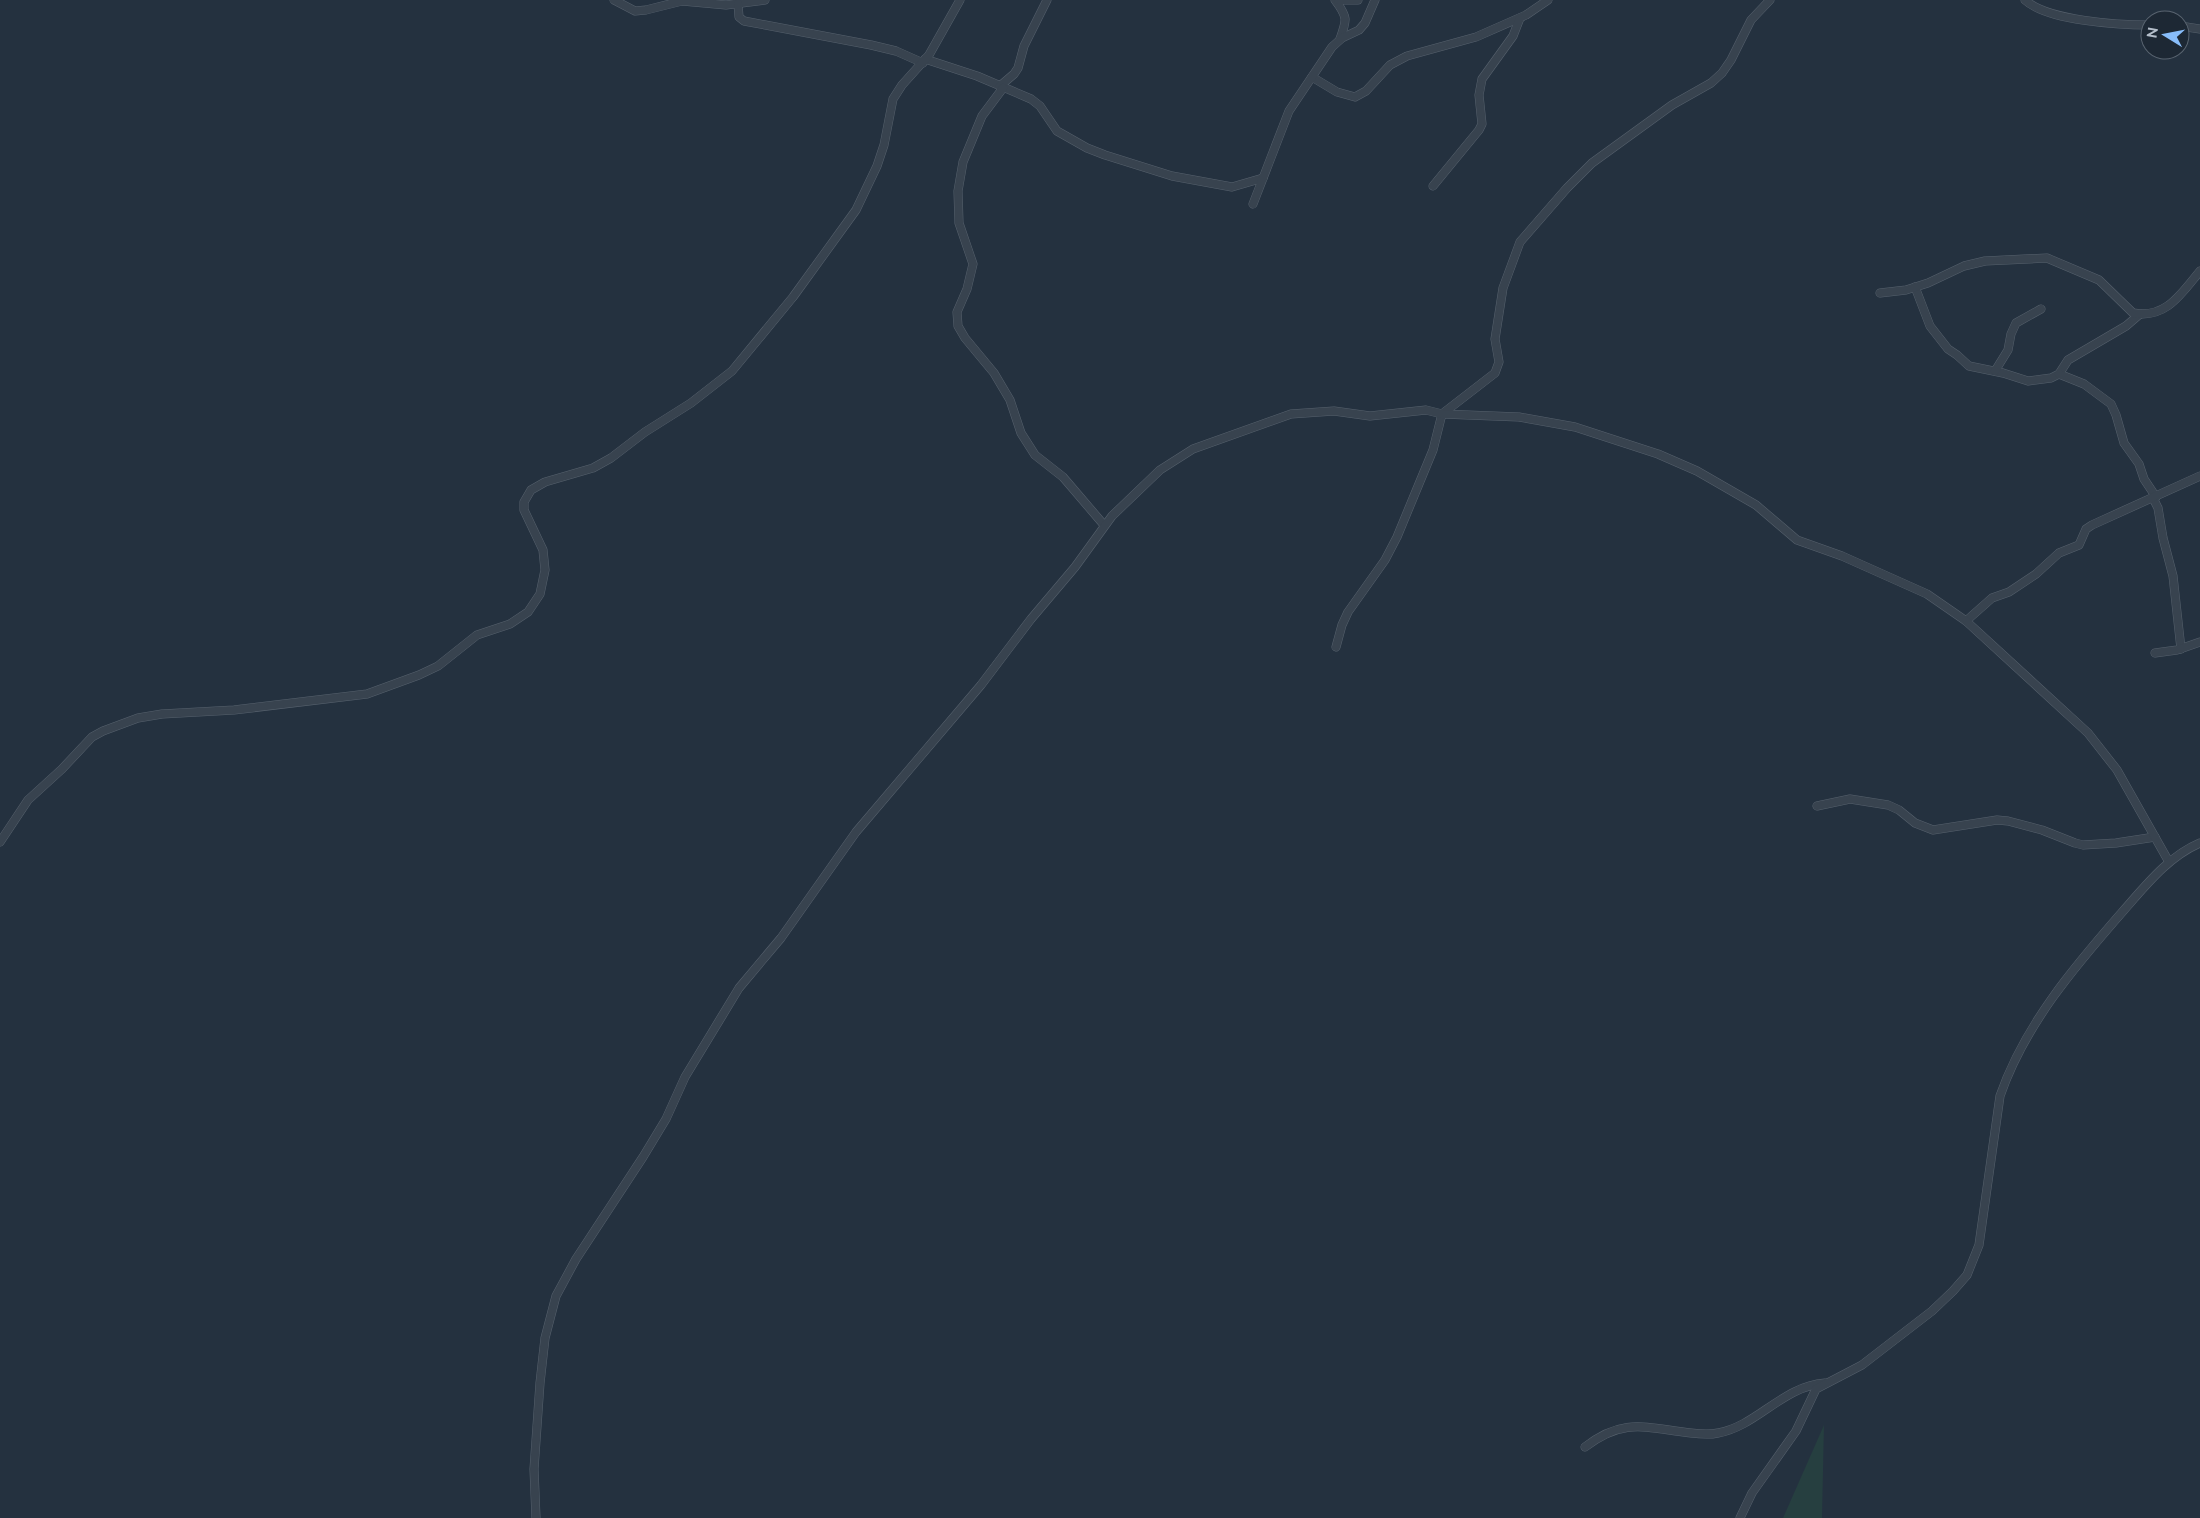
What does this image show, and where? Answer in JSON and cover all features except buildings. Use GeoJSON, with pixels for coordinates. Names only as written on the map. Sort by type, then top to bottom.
{"type":"FeatureCollection","features":[{"type":"Feature","properties":{"kind":"street"},"geometry":{"type":"LineString","coordinates":[[614,0],[634,11],[682,1],[726,5],[764,0]]}},
{"type":"Feature","properties":{"kind":"street"},"geometry":{"type":"LineString","coordinates":[[0,842],[28,800],[62,769],[92,737],[103,730],[138,718],[162,714],[234,710],[366,694],[419,675],[438,666],[478,636],[501,628],[528,612],[540,594],[545,570],[543,550],[524,510],[524,502],[531,490],[545,482],[593,468],[610,458],[645,432],[691,403],[732,371],[793,297],[856,210],[878,166],[893,99],[902,85],[924,61],[960,0]]}},
{"type":"Feature","properties":{"kind":"street"},"geometry":{"type":"LineString","coordinates":[[1046,0],[1024,46],[1018,68],[982,116],[963,162],[958,191],[959,222],[973,264],[967,289],[957,312],[958,326],[965,338],[994,373],[1010,400],[1021,432],[1035,455],[1063,477],[1104,525]]}},
{"type":"Feature","properties":{"kind":"street"},"geometry":{"type":"LineString","coordinates":[[1340,40],[1346,23],[1346,16],[1337,0],[1358,0]]}},
{"type":"Feature","properties":{"kind":"street"},"geometry":{"type":"LineString","coordinates":[[1253,204],[1285,119],[1332,47],[1340,40],[1359,30],[1365,23],[1375,0]]}},
{"type":"Feature","properties":{"kind":"street"},"geometry":{"type":"LineString","coordinates":[[1312,77],[1336,92],[1355,97],[1366,91],[1390,65],[1407,56],[1476,37],[1520,18],[1548,0]]}},
{"type":"Feature","properties":{"kind":"street"},"geometry":{"type":"LineString","coordinates":[[1336,647],[1348,612],[1384,560],[1397,537],[1432,450],[1442,414],[1495,373],[1499,362],[1495,339],[1504,288],[1520,242],[1567,188],[1592,163],[1672,105],[1711,83],[1722,73],[1732,60],[1751,20],[1770,0]]}},
{"type":"Feature","properties":{"kind":"street"},"geometry":{"type":"LineString","coordinates":[[2025,0],[2029,4],[2049,12],[2081,20],[2140,24]]}},
{"type":"Feature","properties":{"kind":"street"},"geometry":{"type":"LineString","coordinates":[[738,4],[739,17],[744,21],[871,45],[1002,87],[1031,99],[1040,106],[1057,130],[1087,148],[1105,155],[1172,176],[1232,187],[1263,178]]}},
{"type":"Feature","properties":{"kind":"street"},"geometry":{"type":"LineString","coordinates":[[1433,186],[1479,130],[1482,124],[1479,95],[1482,79],[1513,36],[1520,18]]}},
{"type":"Feature","properties":{"kind":"street"},"geometry":{"type":"LineString","coordinates":[[1880,293],[1915,287],[1964,266],[1985,261],[2047,258],[2099,280],[2128,310],[2140,314],[2152,314],[2163,310],[2172,302],[2200,271]]}},
{"type":"Feature","properties":{"kind":"street"},"geometry":{"type":"LineString","coordinates":[[1915,287],[1930,326],[1948,349],[1969,366],[1995,371],[2028,381],[2051,378],[2059,374],[2068,360],[2126,326],[2140,314]]}},
{"type":"Feature","properties":{"kind":"street"},"geometry":{"type":"LineString","coordinates":[[1995,371],[2008,350],[2011,334],[2016,323],[2041,309]]}},
{"type":"Feature","properties":{"kind":"street"},"geometry":{"type":"LineString","coordinates":[[2059,374],[2084,384],[2111,404],[2124,443],[2139,464],[2144,480],[2155,497],[2173,576],[2180,649]]}},
{"type":"Feature","properties":{"kind":"street"},"geometry":{"type":"LineString","coordinates":[[536,1518],[534,1469],[540,1383],[545,1338],[556,1296],[576,1259],[666,1119],[685,1077],[739,988],[781,938],[856,832],[981,686],[1031,619],[1075,567],[1104,525],[1160,470],[1193,449],[1290,414],[1334,411],[1370,416],[1426,410],[1442,414],[1519,417],[1575,427],[1658,454],[1697,471],[1756,505],[1797,540],[1842,556],[1919,590],[1966,621],[2088,733],[2117,770],[2169,862]]}},
{"type":"Feature","properties":{"kind":"street"},"geometry":{"type":"LineString","coordinates":[[1966,621],[1992,598],[2009,592],[2036,574],[2058,553],[2079,545],[2086,529],[2092,525],[2200,476]]}},
{"type":"Feature","properties":{"kind":"street"},"geometry":{"type":"LineString","coordinates":[[2155,653],[2180,649],[2200,642]]}},
{"type":"Feature","properties":{"kind":"street"},"geometry":{"type":"LineString","coordinates":[[1818,806],[1850,799],[1888,805],[1899,810],[1915,823],[1933,830],[1997,820],[2008,821],[2042,830],[2074,843],[2083,844],[2116,843],[2155,837]]}},
{"type":"Feature","properties":{"kind":"street"},"geometry":{"type":"LineString","coordinates":[[1740,1518],[1752,1493],[1796,1432],[1816,1390],[1862,1366],[1932,1311],[1954,1291],[1966,1275],[1979,1245],[2000,1096],[2006,1077],[2032,1028],[2065,979],[2141,890],[2183,850],[2200,842]]}},
{"type":"Feature","properties":{"kind":"street"},"geometry":{"type":"LineString","coordinates":[[1585,1447],[1604,1434],[1620,1427],[1632,1426],[1699,1434],[1717,1434],[1731,1430],[1800,1389],[1813,1384],[1827,1383]]}},
{"type":"Feature","properties":{"kind":"green space"},"geometry":{"type":"Polygon","coordinates":[[[1824,1425],[1822,1518],[1783,1518],[1824,1425]]]}}]}
